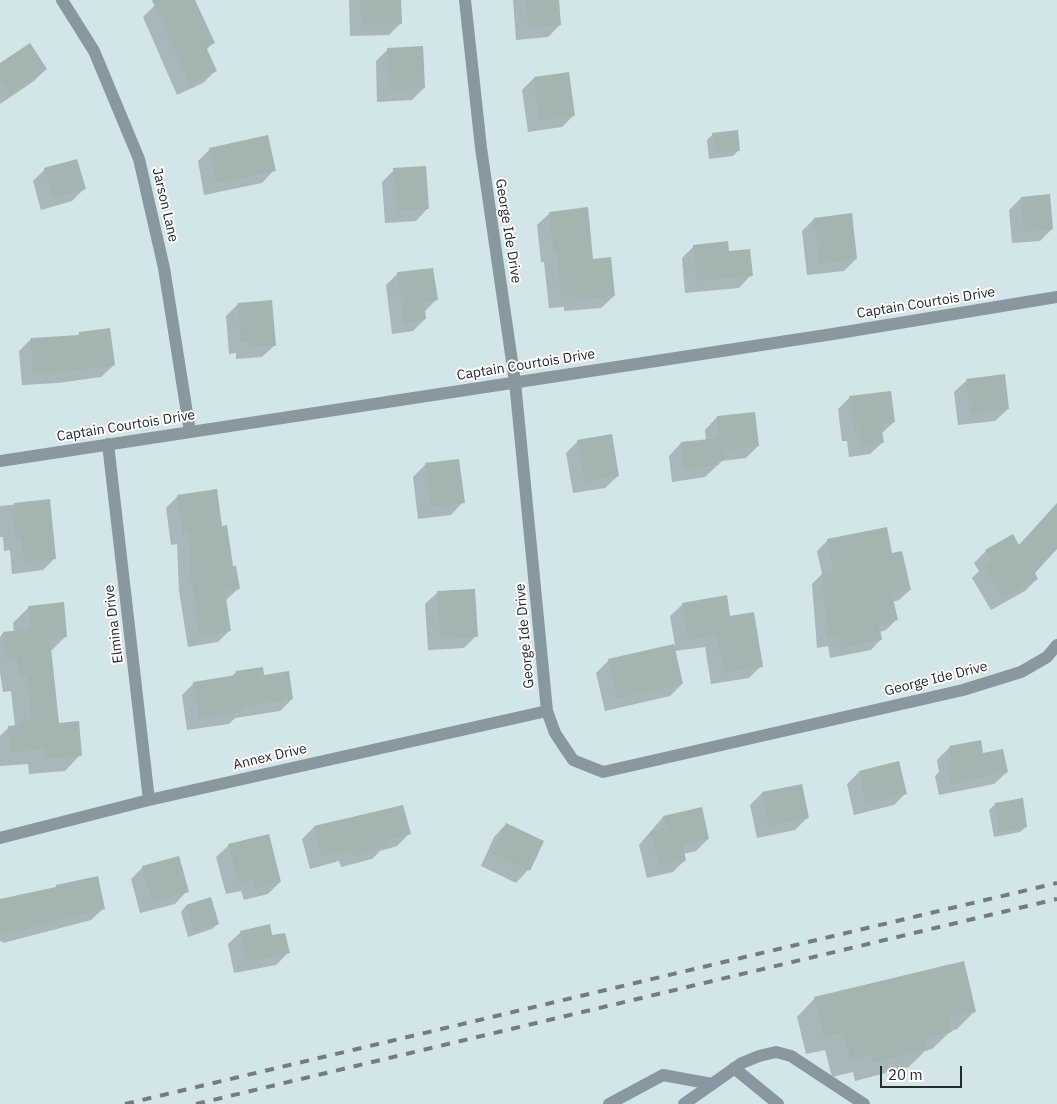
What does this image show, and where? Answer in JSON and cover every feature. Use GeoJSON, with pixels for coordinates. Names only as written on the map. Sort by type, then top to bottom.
{"type":"FeatureCollection","features":[{"type":"Feature","properties":{"kind":"street","name":"Jarson Lane"},"geometry":{"type":"LineString","coordinates":[[62,0],[94,51],[139,159],[164,268],[190,432]]}},
{"type":"Feature","properties":{"kind":"street","name":"George Ide Drive"},"geometry":{"type":"LineString","coordinates":[[465,0],[480,148],[516,382],[547,711],[554,733],[573,760],[603,772],[963,690],[1020,672],[1047,657],[1057,645]]}},
{"type":"Feature","properties":{"kind":"street","name":"Captain Courtois Drive"},"geometry":{"type":"LineString","coordinates":[[0,461],[833,334],[1057,296]]}},
{"type":"Feature","properties":{"kind":"street","name":"Elmina Drive"},"geometry":{"type":"LineString","coordinates":[[108,444],[149,800]]}},
{"type":"Feature","properties":{"kind":"street","name":"Annex Drive"},"geometry":{"type":"LineString","coordinates":[[0,838],[149,800],[547,711]]}},
{"type":"Feature","properties":{"kind":"street"},"geometry":{"type":"LineString","coordinates":[[684,1104],[734,1068],[759,1056],[776,1052],[791,1056],[864,1104]]}},
{"type":"Feature","properties":{"kind":"street"},"geometry":{"type":"LineString","coordinates":[[734,1068],[778,1104]]}},
{"type":"Feature","properties":{"kind":"street"},"geometry":{"type":"LineString","coordinates":[[608,1104],[664,1075],[712,1084]]}},
{"type":"Feature","properties":{"kind":"building"},"geometry":{"type":"Polygon","coordinates":[[[152,0],[195,0],[215,43],[206,47],[217,71],[190,84],[152,0]]]}},
{"type":"Feature","properties":{"kind":"building"},"geometry":{"type":"Polygon","coordinates":[[[360,0],[401,0],[402,24],[361,25],[360,0]]]}},
{"type":"Feature","properties":{"kind":"building"},"geometry":{"type":"Polygon","coordinates":[[[526,0],[559,0],[561,25],[528,28],[526,0]]]}},
{"type":"Feature","properties":{"kind":"building"},"geometry":{"type":"Polygon","coordinates":[[[30,43],[47,69],[10,95],[0,80],[0,63],[30,43]]]}},
{"type":"Feature","properties":{"kind":"building"},"geometry":{"type":"Polygon","coordinates":[[[423,46],[425,88],[389,90],[387,48],[423,46]]]}},
{"type":"Feature","properties":{"kind":"building"},"geometry":{"type":"Polygon","coordinates":[[[569,72],[575,116],[539,120],[534,77],[569,72]]]}},
{"type":"Feature","properties":{"kind":"building"},"geometry":{"type":"Polygon","coordinates":[[[738,130],[740,151],[715,153],[712,133],[738,130]]]}},
{"type":"Feature","properties":{"kind":"building"},"geometry":{"type":"Polygon","coordinates":[[[268,135],[276,171],[216,183],[209,148],[268,135]]]}},
{"type":"Feature","properties":{"kind":"building"},"geometry":{"type":"Polygon","coordinates":[[[77,159],[86,189],[53,198],[44,168],[77,159]]]}},
{"type":"Feature","properties":{"kind":"building"},"geometry":{"type":"Polygon","coordinates":[[[426,166],[429,209],[397,211],[393,168],[426,166]]]}},
{"type":"Feature","properties":{"kind":"building"},"geometry":{"type":"Polygon","coordinates":[[[1050,194],[1053,229],[1024,232],[1021,197],[1050,194]]]}},
{"type":"Feature","properties":{"kind":"building"},"geometry":{"type":"Polygon","coordinates":[[[588,207],[593,259],[611,257],[615,296],[576,300],[575,296],[561,297],[556,250],[553,251],[549,212],[588,207]]]}},
{"type":"Feature","properties":{"kind":"building"},"geometry":{"type":"Polygon","coordinates":[[[852,213],[857,259],[819,264],[814,218],[852,213]]]}},
{"type":"Feature","properties":{"kind":"building"},"geometry":{"type":"Polygon","coordinates":[[[728,241],[729,251],[750,249],[753,276],[697,281],[693,245],[728,241]]]}},
{"type":"Feature","properties":{"kind":"building"},"geometry":{"type":"Polygon","coordinates":[[[433,268],[438,300],[424,302],[426,319],[404,323],[397,272],[433,268]]]}},
{"type":"Feature","properties":{"kind":"building"},"geometry":{"type":"Polygon","coordinates":[[[272,300],[276,346],[248,347],[248,342],[241,342],[238,303],[272,300]]]}},
{"type":"Feature","properties":{"kind":"building"},"geometry":{"type":"Polygon","coordinates":[[[110,328],[115,365],[71,371],[33,373],[31,338],[79,335],[79,332],[110,328]]]}},
{"type":"Feature","properties":{"kind":"building"},"geometry":{"type":"Polygon","coordinates":[[[1005,374],[1009,409],[970,414],[966,379],[1005,374]]]}},
{"type":"Feature","properties":{"kind":"building"},"geometry":{"type":"Polygon","coordinates":[[[891,391],[895,422],[881,424],[884,443],[861,446],[859,429],[854,430],[849,396],[891,391]]]}},
{"type":"Feature","properties":{"kind":"building"},"geometry":{"type":"Polygon","coordinates":[[[755,412],[759,446],[724,451],[725,460],[718,461],[719,465],[684,470],[681,442],[719,438],[717,416],[755,412]]]}},
{"type":"Feature","properties":{"kind":"building"},"geometry":{"type":"Polygon","coordinates":[[[612,434],[619,476],[585,482],[577,440],[612,434]]]}},
{"type":"Feature","properties":{"kind":"building"},"geometry":{"type":"Polygon","coordinates":[[[459,459],[465,503],[430,507],[425,463],[459,459]]]}},
{"type":"Feature","properties":{"kind":"building"},"geometry":{"type":"Polygon","coordinates":[[[217,489],[222,526],[227,525],[233,566],[236,566],[240,589],[225,591],[231,631],[199,636],[191,579],[188,533],[183,534],[177,495],[217,489]]]}},
{"type":"Feature","properties":{"kind":"building"},"geometry":{"type":"Polygon","coordinates":[[[50,499],[56,559],[24,562],[21,538],[16,539],[12,509],[15,508],[14,503],[50,499]]]}},
{"type":"Feature","properties":{"kind":"building"},"geometry":{"type":"Polygon","coordinates":[[[1057,503],[1057,549],[1035,573],[1038,579],[1003,599],[983,565],[991,560],[985,550],[1013,534],[1019,545],[1057,503]]]}},
{"type":"Feature","properties":{"kind":"building"},"geometry":{"type":"Polygon","coordinates":[[[887,527],[892,553],[902,551],[911,590],[892,594],[898,620],[879,624],[882,640],[840,648],[838,636],[827,638],[822,573],[834,572],[827,539],[887,527]]]}},
{"type":"Feature","properties":{"kind":"building"},"geometry":{"type":"Polygon","coordinates":[[[475,589],[478,637],[440,639],[437,591],[475,589]]]}},
{"type":"Feature","properties":{"kind":"building"},"geometry":{"type":"Polygon","coordinates":[[[727,595],[730,616],[754,612],[763,667],[723,673],[717,635],[688,640],[682,603],[727,595]]]}},
{"type":"Feature","properties":{"kind":"building"},"geometry":{"type":"Polygon","coordinates":[[[64,602],[67,637],[50,639],[59,723],[79,721],[82,756],[45,759],[44,749],[10,752],[8,726],[21,725],[21,721],[31,720],[27,676],[18,677],[16,657],[5,658],[3,632],[31,629],[28,606],[64,602]]]}},
{"type":"Feature","properties":{"kind":"building"},"geometry":{"type":"Polygon","coordinates":[[[674,644],[683,684],[617,699],[608,659],[674,644]]]}},
{"type":"Feature","properties":{"kind":"building"},"geometry":{"type":"Polygon","coordinates":[[[263,667],[264,675],[289,671],[293,699],[241,707],[242,712],[199,718],[193,682],[236,675],[236,671],[263,667]]]}},
{"type":"Feature","properties":{"kind":"building"},"geometry":{"type":"Polygon","coordinates":[[[981,740],[983,753],[1003,749],[1008,772],[951,784],[947,762],[952,762],[949,746],[981,740]]]}},
{"type":"Feature","properties":{"kind":"building"},"geometry":{"type":"Polygon","coordinates":[[[899,761],[907,794],[866,803],[859,771],[899,761]]]}},
{"type":"Feature","properties":{"kind":"building"},"geometry":{"type":"Polygon","coordinates":[[[802,784],[809,818],[769,826],[762,792],[802,784]]]}},
{"type":"Feature","properties":{"kind":"building"},"geometry":{"type":"Polygon","coordinates":[[[1023,798],[1027,827],[999,832],[995,803],[1023,798]]]}},
{"type":"Feature","properties":{"kind":"building"},"geometry":{"type":"Polygon","coordinates":[[[403,805],[411,834],[385,841],[386,847],[353,856],[351,850],[322,857],[314,826],[403,805]]]}},
{"type":"Feature","properties":{"kind":"building"},"geometry":{"type":"Polygon","coordinates":[[[702,807],[709,839],[683,845],[686,861],[659,866],[651,832],[666,828],[663,816],[702,807]]]}},
{"type":"Feature","properties":{"kind":"building"},"geometry":{"type":"Polygon","coordinates":[[[506,823],[544,841],[530,871],[492,853],[506,823]]]}},
{"type":"Feature","properties":{"kind":"building"},"geometry":{"type":"Polygon","coordinates":[[[269,834],[281,882],[256,889],[253,879],[238,883],[228,844],[269,834]]]}},
{"type":"Feature","properties":{"kind":"building"},"geometry":{"type":"Polygon","coordinates":[[[179,856],[189,892],[152,902],[142,866],[179,856]]]}},
{"type":"Feature","properties":{"kind":"building"},"geometry":{"type":"Polygon","coordinates":[[[98,876],[105,909],[15,932],[14,930],[0,933],[0,899],[98,876]]]}},
{"type":"Feature","properties":{"kind":"building"},"geometry":{"type":"Polygon","coordinates":[[[211,897],[219,924],[194,932],[186,905],[211,897]]]}},
{"type":"Feature","properties":{"kind":"building"},"geometry":{"type":"Polygon","coordinates":[[[270,924],[272,935],[285,933],[290,953],[246,962],[240,931],[270,924]]]}},
{"type":"Feature","properties":{"kind":"building"},"geometry":{"type":"Polygon","coordinates":[[[964,961],[976,1012],[949,1018],[952,1032],[925,1038],[928,1050],[873,1063],[871,1055],[850,1060],[843,1032],[824,1037],[814,997],[964,961]]]}},
{"type":"Feature","properties":{"kind":"railway"},"geometry":{"type":"LineString","coordinates":[[125,1104],[1057,883]]}},
{"type":"Feature","properties":{"kind":"railway"},"geometry":{"type":"LineString","coordinates":[[196,1104],[1057,899]]}}]}
